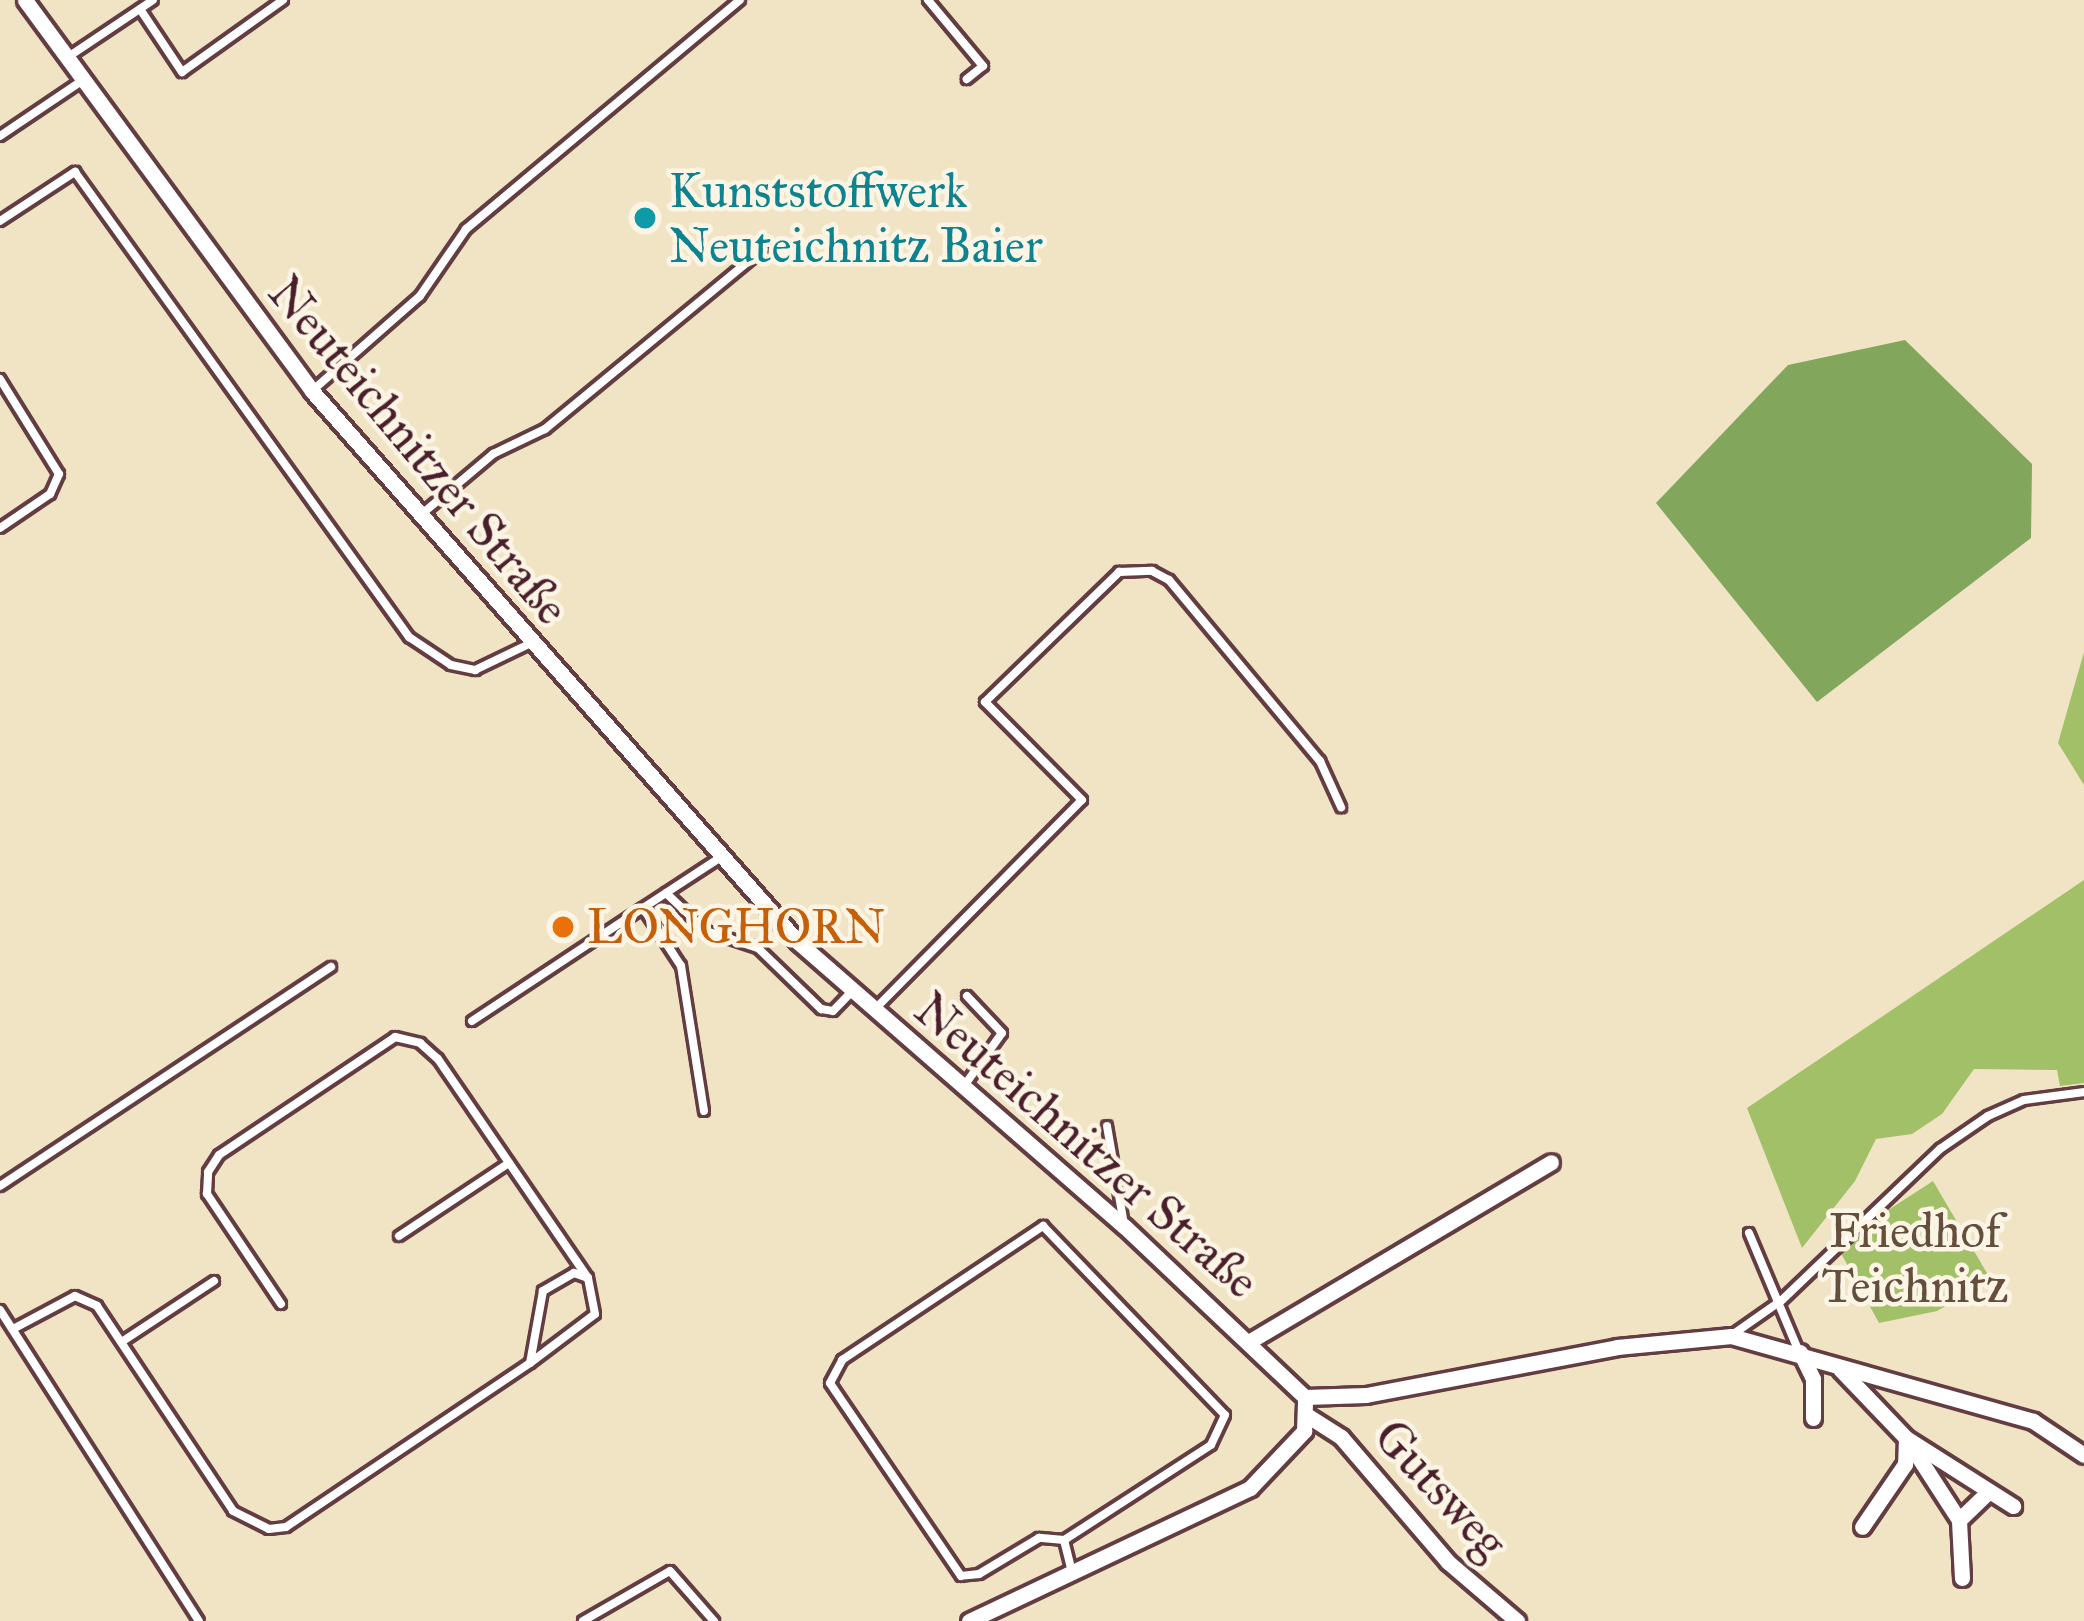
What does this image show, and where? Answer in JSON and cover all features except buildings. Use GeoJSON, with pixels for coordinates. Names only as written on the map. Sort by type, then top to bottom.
{"type":"FeatureCollection","features":[{"type":"Feature","properties":{"kind":"street","name":"Neuteichnitzer Straße"},"geometry":{"type":"LineString","coordinates":[[25,0],[312,391],[417,518],[721,857],[853,991],[1250,1341],[1305,1406]]}},
{"type":"Feature","properties":{"kind":"street"},"geometry":{"type":"LineString","coordinates":[[1250,1341],[1551,1162]]}},
{"type":"Feature","properties":{"kind":"street"},"geometry":{"type":"LineString","coordinates":[[969,1621],[1250,1488],[1304,1431],[1305,1406],[1617,1348],[1731,1336],[2033,1420],[2084,1455]]}},
{"type":"Feature","properties":{"kind":"street"},"geometry":{"type":"LineString","coordinates":[[1799,1352],[1811,1369],[1813,1418]]}},
{"type":"Feature","properties":{"kind":"street"},"geometry":{"type":"LineString","coordinates":[[1838,1367],[1906,1438],[1984,1495],[2013,1506]]}},
{"type":"Feature","properties":{"kind":"street","name":"Gutsweg"},"geometry":{"type":"LineString","coordinates":[[1305,1406],[1325,1422],[1448,1562],[1517,1621]]}},
{"type":"Feature","properties":{"kind":"street"},"geometry":{"type":"LineString","coordinates":[[1906,1438],[1959,1520],[1962,1578]]}},
{"type":"Feature","properties":{"kind":"street"},"geometry":{"type":"LineString","coordinates":[[1862,1527],[1905,1464],[1906,1438]]}},
{"type":"Feature","properties":{"kind":"street"},"geometry":{"type":"LineString","coordinates":[[1959,1520],[1984,1495]]}},
{"type":"Feature","properties":{"kind":"lane"},"geometry":{"type":"LineString","coordinates":[[67,58],[153,0]]}},
{"type":"Feature","properties":{"kind":"lane"},"geometry":{"type":"LineString","coordinates":[[140,9],[182,71],[283,0]]}},
{"type":"Feature","properties":{"kind":"lane"},"geometry":{"type":"LineString","coordinates":[[312,391],[420,296],[466,230],[740,0]]}},
{"type":"Feature","properties":{"kind":"lane"},"geometry":{"type":"LineString","coordinates":[[928,0],[983,66],[967,80]]}},
{"type":"Feature","properties":{"kind":"lane"},"geometry":{"type":"LineString","coordinates":[[0,136],[83,80]]}},
{"type":"Feature","properties":{"kind":"lane"},"geometry":{"type":"LineString","coordinates":[[0,221],[75,172],[409,637],[451,665],[476,670],[529,644]]}},
{"type":"Feature","properties":{"kind":"lane"},"geometry":{"type":"LineString","coordinates":[[417,518],[493,454],[545,430],[763,249]]}},
{"type":"Feature","properties":{"kind":"lane"},"geometry":{"type":"LineString","coordinates":[[0,379],[59,474],[50,494],[0,528]]}},
{"type":"Feature","properties":{"kind":"lane"},"geometry":{"type":"LineString","coordinates":[[874,1010],[1082,800],[985,702],[1119,572],[1169,580],[1320,761],[1341,807]]}},
{"type":"Feature","properties":{"kind":"lane"},"geometry":{"type":"LineString","coordinates":[[472,1021],[721,857]]}},
{"type":"Feature","properties":{"kind":"lane"},"geometry":{"type":"LineString","coordinates":[[666,892],[706,932],[758,948],[821,1009],[833,1011],[853,991]]}},
{"type":"Feature","properties":{"kind":"lane"},"geometry":{"type":"LineString","coordinates":[[643,908],[681,966],[704,1112]]}},
{"type":"Feature","properties":{"kind":"lane"},"geometry":{"type":"LineString","coordinates":[[0,1186],[331,967]]}},
{"type":"Feature","properties":{"kind":"lane"},"geometry":{"type":"LineString","coordinates":[[963,1087],[1002,1033],[967,996]]}},
{"type":"Feature","properties":{"kind":"lane"},"geometry":{"type":"LineString","coordinates":[[13,1329],[75,1296],[97,1306],[233,1511],[269,1529],[286,1527],[530,1363],[595,1314],[597,1292],[428,1049],[406,1038],[387,1042],[219,1155],[208,1172],[207,1193],[281,1304]]}},
{"type":"Feature","properties":{"kind":"lane"},"geometry":{"type":"LineString","coordinates":[[1731,1336],[1782,1300],[1940,1149],[1988,1115],[2024,1100],[2084,1092]]}},
{"type":"Feature","properties":{"kind":"lane"},"geometry":{"type":"LineString","coordinates":[[1107,1126],[1124,1226]]}},
{"type":"Feature","properties":{"kind":"lane"},"geometry":{"type":"LineString","coordinates":[[399,1236],[509,1163]]}},
{"type":"Feature","properties":{"kind":"lane"},"geometry":{"type":"LineString","coordinates":[[1043,1226],[1225,1415],[1211,1445],[1064,1540],[1039,1538],[980,1574],[961,1576],[830,1383],[842,1360],[1043,1226]]}},
{"type":"Feature","properties":{"kind":"lane"},"geometry":{"type":"LineString","coordinates":[[1749,1233],[1782,1300],[1799,1352]]}},
{"type":"Feature","properties":{"kind":"lane"},"geometry":{"type":"LineString","coordinates":[[530,1363],[543,1291],[574,1273],[588,1278]]}},
{"type":"Feature","properties":{"kind":"lane"},"geometry":{"type":"LineString","coordinates":[[123,1341],[214,1282]]}},
{"type":"Feature","properties":{"kind":"lane"},"geometry":{"type":"LineString","coordinates":[[0,1310],[199,1621]]}},
{"type":"Feature","properties":{"kind":"lane"},"geometry":{"type":"LineString","coordinates":[[1064,1540],[1073,1572]]}},
{"type":"Feature","properties":{"kind":"lane"},"geometry":{"type":"LineString","coordinates":[[583,1621],[670,1570],[714,1621]]}},
{"type":"Feature","properties":{"kind":"green space"},"geometry":{"type":"Polygon","coordinates":[[[1905,340],[2032,464],[2031,538],[1817,702],[1656,503],[1788,365],[1905,340]]]}},
{"type":"Feature","properties":{"kind":"green space"},"geometry":{"type":"Polygon","coordinates":[[[2084,652],[2084,785],[2058,743],[2084,652]]]}},
{"type":"Feature","properties":{"kind":"green space"},"geometry":{"type":"Polygon","coordinates":[[[2084,880],[2084,1083],[2060,1086],[2057,1070],[1974,1069],[1942,1114],[1912,1134],[1876,1139],[1855,1181],[1802,1248],[1747,1108],[2084,880]]]}},
{"type":"Feature","properties":{"kind":"green space","name":"Friedhof Teichnitz"},"geometry":{"type":"Polygon","coordinates":[[[1933,1181],[1991,1280],[1937,1311],[1879,1323],[1836,1244],[1933,1181]]]}},
{"type":"Feature","properties":{"kind":"place","name":"Kunststoffwerk Neuteichnitz Baier"},"geometry":{"type":"Point","coordinates":[645,218]}},
{"type":"Feature","properties":{"kind":"place","name":"LONGHORN"},"geometry":{"type":"Point","coordinates":[563,927]}}]}
